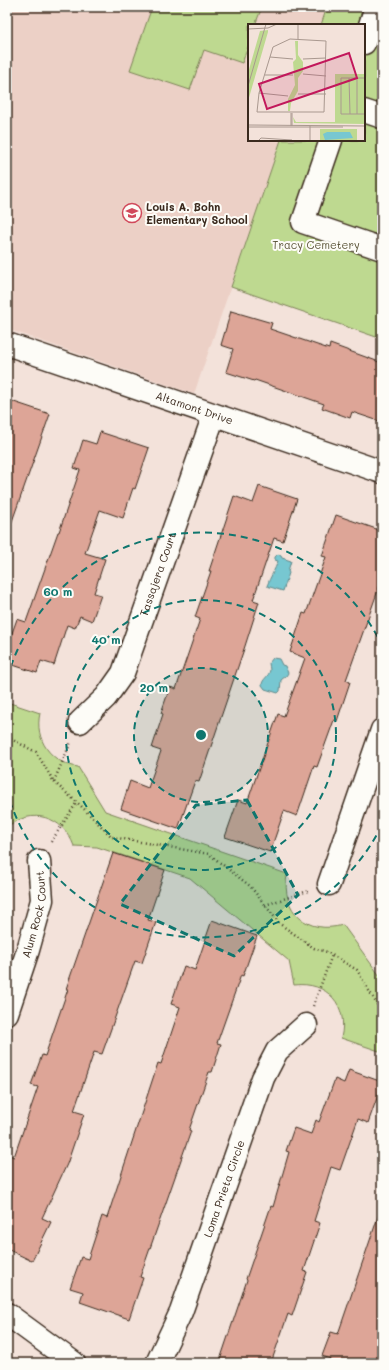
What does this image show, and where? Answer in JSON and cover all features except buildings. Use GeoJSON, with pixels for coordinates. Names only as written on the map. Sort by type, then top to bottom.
{"type":"FeatureCollection","features":[{"type":"Feature","properties":{"kind":"street"},"geometry":{"type":"LineString","coordinates":[[365,40],[376,7]]}},
{"type":"Feature","properties":{"kind":"street"},"geometry":{"type":"LineString","coordinates":[[365,111],[382,117]]}},
{"type":"Feature","properties":{"kind":"street"},"geometry":{"type":"LineString","coordinates":[[331,141],[303,222],[382,249]]}},
{"type":"Feature","properties":{"kind":"street","name":"Altamont Drive"},"geometry":{"type":"LineString","coordinates":[[7,344],[382,472]]}},
{"type":"Feature","properties":{"kind":"street","name":"Tassajera Court"},"geometry":{"type":"LineString","coordinates":[[80,722],[106,697],[123,673],[214,415]]}},
{"type":"Feature","properties":{"kind":"street"},"geometry":{"type":"LineString","coordinates":[[329,884],[382,730]]}},
{"type":"Feature","properties":{"kind":"street","name":"Alum Rock Court"},"geometry":{"type":"LineString","coordinates":[[7,1014],[28,950],[42,900],[39,861]]}},
{"type":"Feature","properties":{"kind":"street","name":"Loma Prieta Circle"},"geometry":{"type":"LineString","coordinates":[[157,1363],[181,1312],[263,1078],[277,1051],[306,1025]]}},
{"type":"Feature","properties":{"kind":"street"},"geometry":{"type":"LineString","coordinates":[[7,1314],[74,1363]]}},
{"type":"Feature","properties":{"kind":"path"},"geometry":{"type":"LineString","coordinates":[[54,782],[80,722]]}},
{"type":"Feature","properties":{"kind":"path"},"geometry":{"type":"LineString","coordinates":[[7,737],[36,752],[54,782],[77,802],[112,837],[209,854],[250,886],[280,924],[314,948],[332,955],[357,970],[382,1013]]}},
{"type":"Feature","properties":{"kind":"path"},"geometry":{"type":"LineString","coordinates":[[39,861],[77,802]]}},
{"type":"Feature","properties":{"kind":"path"},"geometry":{"type":"LineString","coordinates":[[265,905],[329,884]]}},
{"type":"Feature","properties":{"kind":"path"},"geometry":{"type":"LineString","coordinates":[[306,1025],[332,955]]}},
{"type":"Feature","properties":{"kind":"highlighted area"},"geometry":{"type":"Polygon","coordinates":[[[247,800],[298,895],[234,956],[120,904],[196,805],[247,800]]]}},
{"type":"Feature","properties":{"kind":"shaded area","name":"Louis A. Bohn Elementary School"},"geometry":{"type":"Polygon","coordinates":[[[7,7],[327,7],[321,24],[248,24],[248,141],[281,141],[194,394],[7,329],[7,7]]]}},
{"type":"Feature","properties":{"kind":"green space"},"geometry":{"type":"Polygon","coordinates":[[[152,7],[262,7],[255,24],[248,24],[248,47],[242,63],[204,50],[190,90],[130,70],[152,7]]]}},
{"type":"Feature","properties":{"kind":"green space","name":"Tracy Cemetery"},"geometry":{"type":"Polygon","coordinates":[[[327,7],[382,7],[382,339],[231,287],[281,141],[365,141],[365,24],[321,24],[327,7]]]}},
{"type":"Feature","properties":{"kind":"green space"},"geometry":{"type":"Polygon","coordinates":[[[7,702],[40,713],[40,732],[42,741],[47,749],[60,761],[68,765],[78,767],[105,811],[287,874],[286,888],[288,899],[299,918],[318,927],[343,925],[382,979],[382,1052],[341,1038],[343,1026],[342,1015],[333,998],[325,991],[316,987],[294,985],[289,961],[190,878],[97,847],[74,846],[69,836],[62,828],[55,822],[46,818],[36,816],[26,817],[7,827],[7,702]]]}},
{"type":"Feature","properties":{"kind":"water"},"geometry":{"type":"Polygon","coordinates":[[[278,554],[282,558],[291,561],[283,591],[267,586],[278,561],[275,560],[275,557],[278,554]]]}},
{"type":"Feature","properties":{"kind":"water"},"geometry":{"type":"Polygon","coordinates":[[[273,658],[279,659],[282,665],[285,666],[288,673],[281,680],[280,691],[278,693],[265,689],[262,685],[270,670],[269,663],[273,658]]]}},
{"type":"Feature","properties":{"kind":"place","name":"Louis A. Bohn Elementary School"},"geometry":{"type":"Point","coordinates":[132,213]}}]}
